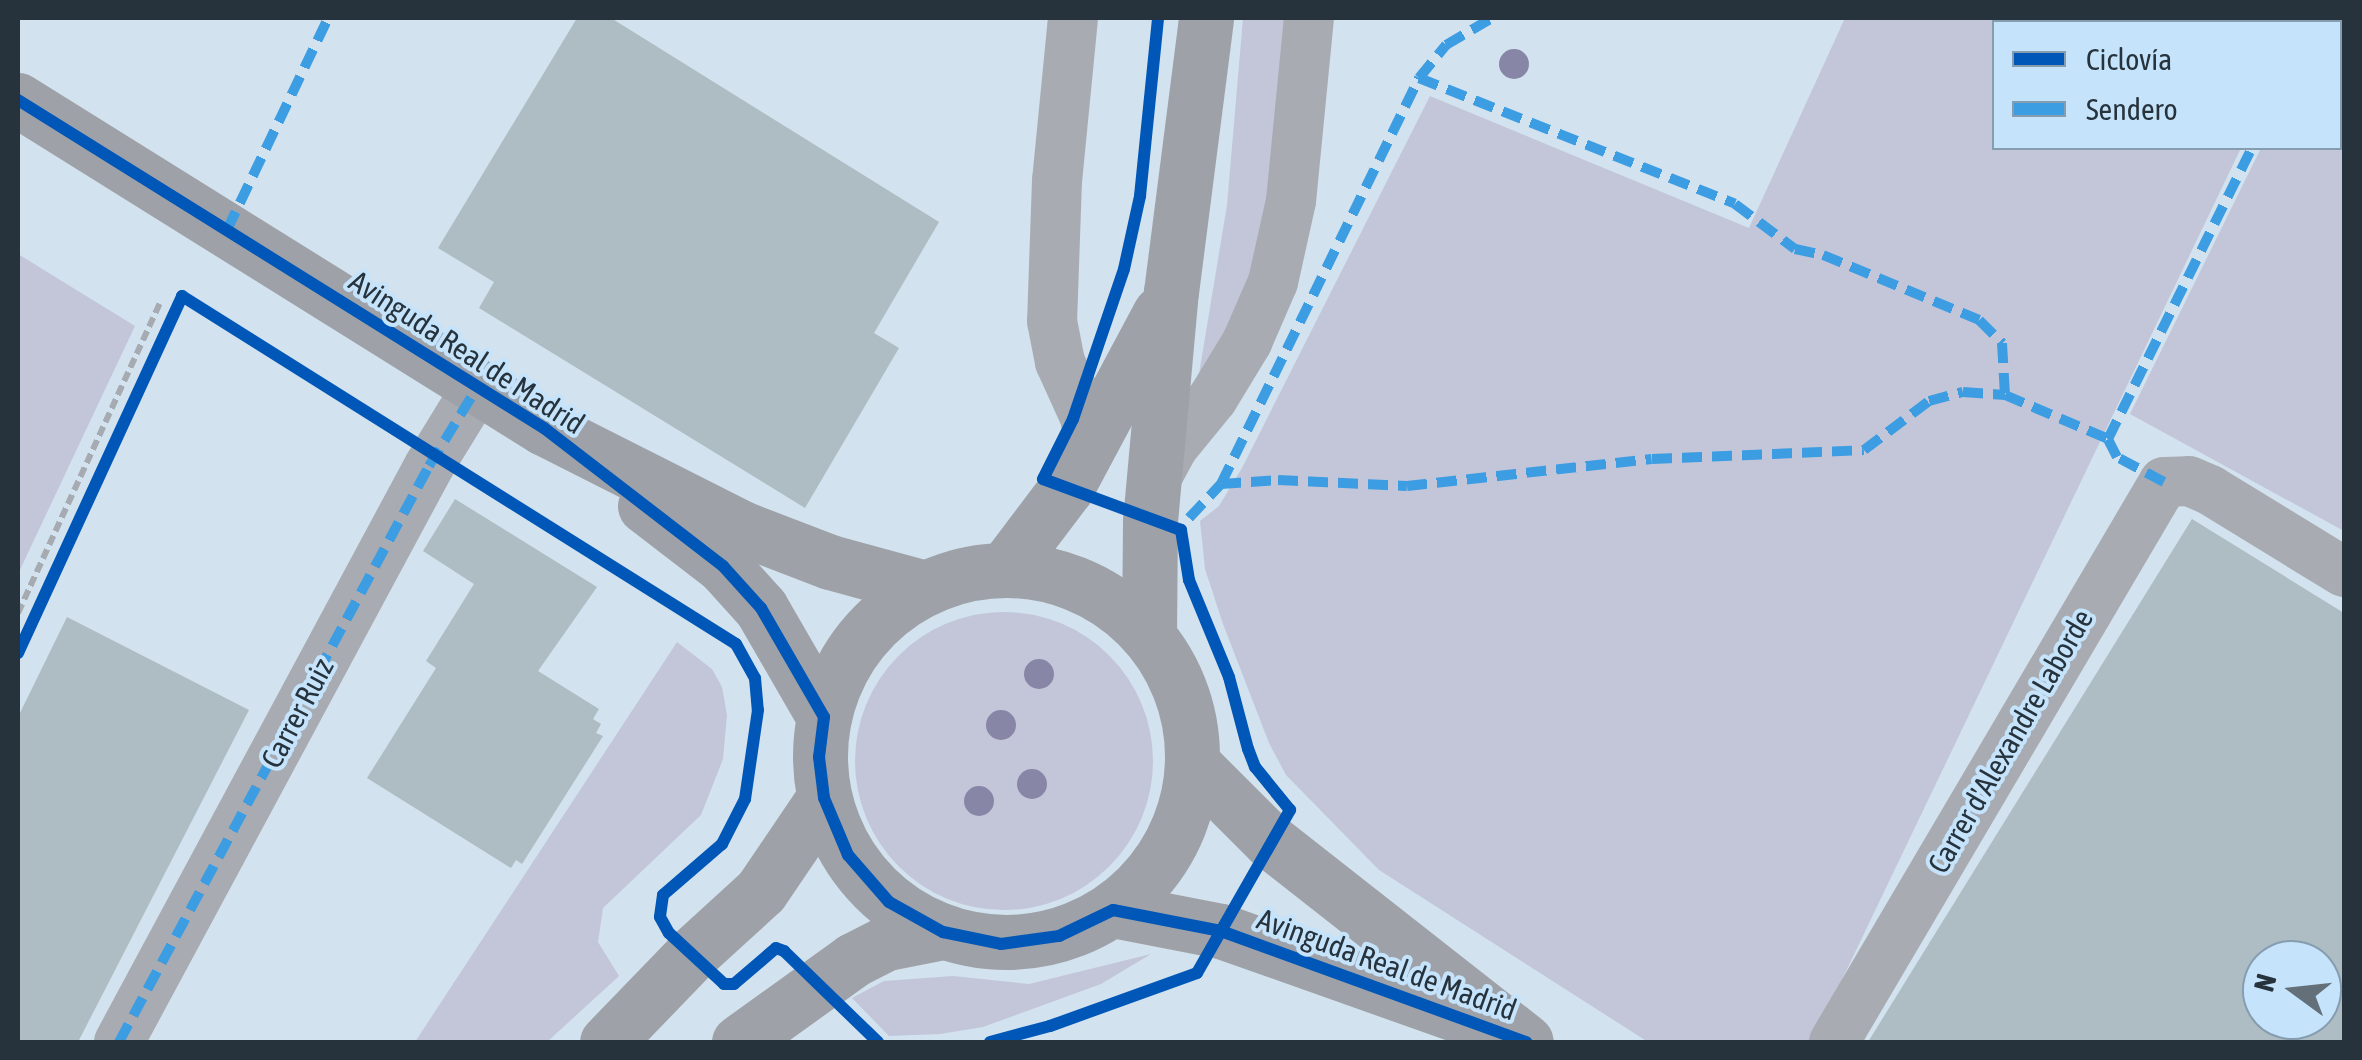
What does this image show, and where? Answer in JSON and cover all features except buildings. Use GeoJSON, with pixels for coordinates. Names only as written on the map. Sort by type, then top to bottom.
{"type":"FeatureCollection","features":[{"type":"Feature","properties":{"kind":"main road"},"geometry":{"type":"LineString","coordinates":[[1150,636],[1154,484],[1171,292],[1206,18]]}},
{"type":"Feature","properties":{"kind":"main road","name":"Avinguda Real de Madrid"},"geometry":{"type":"LineString","coordinates":[[18,100],[544,428],[723,566],[761,608],[797,662],[824,717]]}},
{"type":"Feature","properties":{"kind":"main road"},"geometry":{"type":"LineString","coordinates":[[1005,569],[1067,488],[1171,292]]}},
{"type":"Feature","properties":{"kind":"main road","name":"Avinguda Real de Madrid"},"geometry":{"type":"LineString","coordinates":[[544,428],[744,529],[830,562],[925,588]]}},
{"type":"Feature","properties":{"kind":"main road"},"geometry":{"type":"LineString","coordinates":[[1005,569],[1059,577],[1108,600],[1150,636],[1174,674],[1188,718],[1192,763],[1182,820],[1155,870],[1113,910],[1059,936],[1001,944],[943,932],[889,902],[848,856],[824,798],[820,757],[824,717],[844,664],[878,620],[925,588],[964,574],[1005,569]]}},
{"type":"Feature","properties":{"kind":"main road","name":"Avinguda Real de Madrid"},"geometry":{"type":"LineString","coordinates":[[1192,763],[1270,841],[1520,1039]]}},
{"type":"Feature","properties":{"kind":"main road"},"geometry":{"type":"LineString","coordinates":[[608,1041],[761,891],[824,798]]}},
{"type":"Feature","properties":{"kind":"main road","name":"Avinguda Real de Madrid"},"geometry":{"type":"LineString","coordinates":[[1113,910],[1222,931],[1520,1039]]}},
{"type":"Feature","properties":{"kind":"main road"},"geometry":{"type":"LineString","coordinates":[[739,1042],[854,960],[887,943],[943,932]]}},
{"type":"Feature","properties":{"kind":"street"},"geometry":{"type":"LineString","coordinates":[[1073,18],[1057,180],[1052,322],[1060,362],[1085,418],[1090,445]]}},
{"type":"Feature","properties":{"kind":"street"},"geometry":{"type":"LineString","coordinates":[[1154,484],[1173,447],[1213,398],[1238,356],[1273,282],[1291,201],[1309,18]]}},
{"type":"Feature","properties":{"kind":"street","name":"Carrer Ruiz"},"geometry":{"type":"LineString","coordinates":[[119,1042],[429,466],[478,386]]}},
{"type":"Feature","properties":{"kind":"street","name":"Carrer d'Alexandre Laborde"},"geometry":{"type":"LineString","coordinates":[[1834,1042],[2164,482],[2189,480],[2210,490],[2344,572]]}},
{"type":"Feature","properties":{"kind":"path"},"geometry":{"type":"LineString","coordinates":[[18,613],[161,300]]}},
{"type":"Feature","properties":{"kind":"shaded area"},"geometry":{"type":"Polygon","coordinates":[[[1243,18],[1286,18],[1272,199],[1258,266],[1195,398],[1227,205],[1243,18]]]}},
{"type":"Feature","properties":{"kind":"shaded area"},"geometry":{"type":"Polygon","coordinates":[[[1845,18],[2304,18],[1992,20],[1992,150],[2240,150],[1812,1042],[1648,1042],[1379,870],[1286,775],[1269,743],[1223,624],[1205,569],[1200,521],[1219,506],[1242,468],[1430,96],[1749,228],[1845,18]]]}},
{"type":"Feature","properties":{"kind":"shaded area"},"geometry":{"type":"Polygon","coordinates":[[[2344,18],[2344,531],[2130,414],[2260,150],[2342,150],[2342,20],[2324,20],[2344,18]]]}},
{"type":"Feature","properties":{"kind":"shaded area"},"geometry":{"type":"Polygon","coordinates":[[[18,254],[135,326],[18,574],[18,254]]]}},
{"type":"Feature","properties":{"kind":"shaded area"},"geometry":{"type":"Polygon","coordinates":[[[1004,612],[1061,623],[1087,637],[1109,656],[1128,678],[1142,704],[1153,761],[1142,818],[1128,844],[1109,866],[1087,885],[1061,899],[1004,910],[947,899],[921,885],[899,866],[880,844],[866,818],[855,761],[866,704],[880,678],[899,656],[921,637],[947,623],[1004,612]]]}},
{"type":"Feature","properties":{"kind":"shaded area"},"geometry":{"type":"Polygon","coordinates":[[[677,642],[712,669],[722,687],[727,715],[723,759],[701,815],[603,908],[598,942],[619,976],[547,1042],[415,1042],[677,642]]]}},
{"type":"Feature","properties":{"kind":"shaded area"},"geometry":{"type":"Polygon","coordinates":[[[1151,954],[1101,984],[983,1027],[940,1034],[889,1036],[852,998],[884,981],[953,976],[1029,984],[1151,954]]]}},
{"type":"Feature","properties":{"kind":"marked path"},"geometry":{"type":"LineString","coordinates":[[227,230],[328,18]]}},
{"type":"Feature","properties":{"kind":"marked path"},"geometry":{"type":"LineString","coordinates":[[1189,518],[1221,484],[1419,78],[1446,45],[1492,18]]}},
{"type":"Feature","properties":{"kind":"marked path"},"geometry":{"type":"LineString","coordinates":[[1419,78],[1735,204],[1795,249],[1823,255],[1979,320],[2002,343],[2005,395]]}},
{"type":"Feature","properties":{"kind":"marked path"},"geometry":{"type":"LineString","coordinates":[[2164,482],[2117,457],[2108,439],[2251,150]]}},
{"type":"Feature","properties":{"kind":"marked path"},"geometry":{"type":"LineString","coordinates":[[119,1042],[429,466],[478,386]]}},
{"type":"Feature","properties":{"kind":"marked path"},"geometry":{"type":"LineString","coordinates":[[1221,484],[1278,480],[1407,486],[1652,459],[1864,450],[1929,401],[1963,392],[2005,395],[2108,439]]}},
{"type":"Feature","properties":{"kind":"cycle path"},"geometry":{"type":"LineString","coordinates":[[990,1042],[1050,1026],[1197,973],[1290,810],[1255,767],[1229,677],[1189,580],[1181,530],[1043,479],[1073,419],[1124,269],[1140,196],[1158,18]]}},
{"type":"Feature","properties":{"kind":"cycle path"},"geometry":{"type":"LineString","coordinates":[[18,100],[544,428],[723,566],[761,608],[824,717],[819,757],[824,798],[848,855],[889,902],[943,932],[1001,944],[1059,936],[1113,910],[1221,931],[1526,1042]]}},
{"type":"Feature","properties":{"kind":"cycle path"},"geometry":{"type":"LineString","coordinates":[[18,653],[182,296],[736,644],[755,678],[758,710],[745,799],[722,844],[663,895],[660,917],[669,933],[724,984],[734,984],[776,948],[784,951],[878,1042]]}}]}
